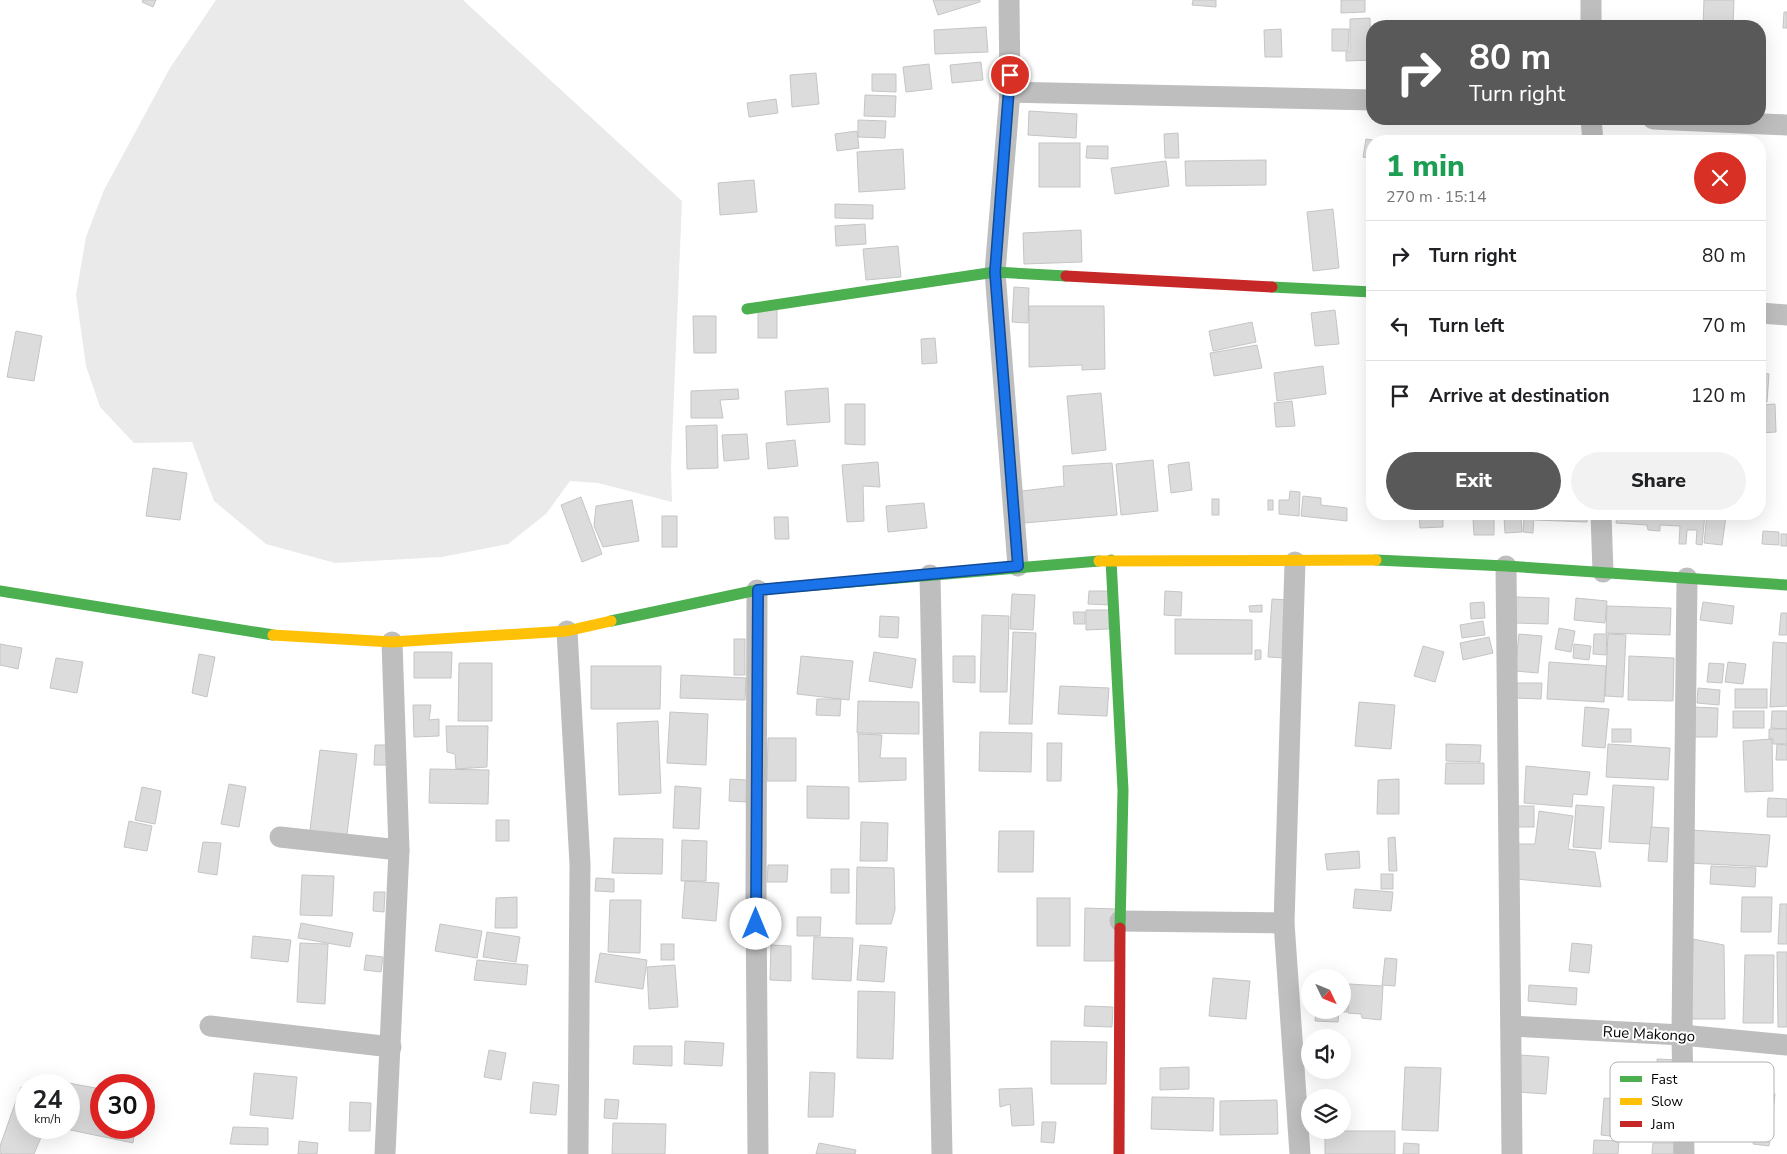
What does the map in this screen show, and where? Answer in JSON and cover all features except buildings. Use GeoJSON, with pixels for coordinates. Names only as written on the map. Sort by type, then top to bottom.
{"type":"FeatureCollection","features":[{"type":"Feature","properties":{"kind":"street"},"geometry":{"type":"LineString","coordinates":[[1009,0],[1010,92],[995,272],[1018,566]]}},
{"type":"Feature","properties":{"kind":"street"},"geometry":{"type":"LineString","coordinates":[[1591,0],[1591,20]]}},
{"type":"Feature","properties":{"kind":"street"},"geometry":{"type":"LineString","coordinates":[[1010,92],[1366,100]]}},
{"type":"Feature","properties":{"kind":"street"},"geometry":{"type":"LineString","coordinates":[[1766,124],[1787,125]]}},
{"type":"Feature","properties":{"kind":"street"},"geometry":{"type":"LineString","coordinates":[[748,309],[995,272],[1366,292]]}},
{"type":"Feature","properties":{"kind":"street"},"geometry":{"type":"LineString","coordinates":[[1766,313],[1787,315]]}},
{"type":"Feature","properties":{"kind":"street"},"geometry":{"type":"LineString","coordinates":[[1601,520],[1602,572]]}},
{"type":"Feature","properties":{"kind":"street"},"geometry":{"type":"LineString","coordinates":[[0,591],[162,616],[259,634],[392,642],[568,631],[758,590],[1018,566],[1111,560],[1223,558],[1295,562],[1392,560],[1787,585]]}},
{"type":"Feature","properties":{"kind":"street"},"geometry":{"type":"LineString","coordinates":[[1111,560],[1123,790],[1120,921],[1119,1154]]}},
{"type":"Feature","properties":{"kind":"street"},"geometry":{"type":"LineString","coordinates":[[1295,562],[1284,923],[1300,1154]]}},
{"type":"Feature","properties":{"kind":"street"},"geometry":{"type":"LineString","coordinates":[[1506,566],[1512,1154]]}},
{"type":"Feature","properties":{"kind":"street"},"geometry":{"type":"LineString","coordinates":[[930,575],[942,1154]]}},
{"type":"Feature","properties":{"kind":"street"},"geometry":{"type":"LineString","coordinates":[[1682,1062],[1687,578]]}},
{"type":"Feature","properties":{"kind":"street"},"geometry":{"type":"LineString","coordinates":[[758,590],[756,905],[758,1154]]}},
{"type":"Feature","properties":{"kind":"street"},"geometry":{"type":"LineString","coordinates":[[568,631],[580,864],[578,1154]]}},
{"type":"Feature","properties":{"kind":"street"},"geometry":{"type":"LineString","coordinates":[[385,1154],[399,850],[392,642]]}},
{"type":"Feature","properties":{"kind":"street"},"geometry":{"type":"LineString","coordinates":[[280,837],[399,850]]}},
{"type":"Feature","properties":{"kind":"street"},"geometry":{"type":"LineString","coordinates":[[1120,921],[1284,923]]}},
{"type":"Feature","properties":{"kind":"street"},"geometry":{"type":"LineString","coordinates":[[210,1026],[391,1047]]}},
{"type":"Feature","properties":{"kind":"street","name":"Rue Makongo"},"geometry":{"type":"LineString","coordinates":[[1512,1026],[1682,1035],[1787,1045]]}},
{"type":"Feature","properties":{"kind":"shaded area"},"geometry":{"type":"Polygon","coordinates":[[[216,0],[463,0],[682,201],[671,466],[672,502],[598,483],[570,481],[546,514],[508,544],[442,557],[335,563],[266,544],[214,501],[192,442],[134,443],[100,407],[86,366],[76,295],[86,237],[104,190],[170,68],[216,0]]]}},
{"type":"Feature","properties":{"kind":"traffic: fast"},"geometry":{"type":"LineString","coordinates":[[747,309],[995,272],[1066,276]]}},
{"type":"Feature","properties":{"kind":"traffic: fast"},"geometry":{"type":"LineString","coordinates":[[1272,287],[1366,292]]}},
{"type":"Feature","properties":{"kind":"traffic: fast"},"geometry":{"type":"LineString","coordinates":[[1111,560],[1123,790],[1120,928]]}},
{"type":"Feature","properties":{"kind":"traffic: fast"},"geometry":{"type":"LineString","coordinates":[[1376,560],[1506,566],[1787,585]]}},
{"type":"Feature","properties":{"kind":"traffic: fast"},"geometry":{"type":"LineString","coordinates":[[611,621],[757,590],[1099,561]]}},
{"type":"Feature","properties":{"kind":"traffic: fast"},"geometry":{"type":"LineString","coordinates":[[0,591],[273,635]]}},
{"type":"Feature","properties":{"kind":"traffic: slow"},"geometry":{"type":"LineString","coordinates":[[1099,561],[1376,560]]}},
{"type":"Feature","properties":{"kind":"traffic: slow"},"geometry":{"type":"LineString","coordinates":[[273,635],[392,642],[567,631],[611,621]]}},
{"type":"Feature","properties":{"kind":"traffic: jam"},"geometry":{"type":"LineString","coordinates":[[1066,276],[1272,287]]}},
{"type":"Feature","properties":{"kind":"traffic: jam"},"geometry":{"type":"LineString","coordinates":[[1119,1154],[1120,928]]}},
{"type":"Feature","properties":{"kind":"route"},"geometry":{"type":"LineString","coordinates":[[756,924],[758,590],[1018,566],[995,272],[1010,75]]}}]}
